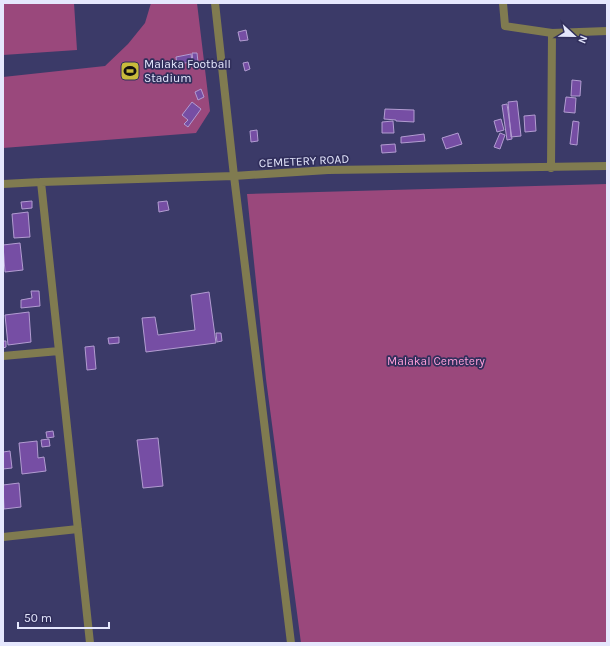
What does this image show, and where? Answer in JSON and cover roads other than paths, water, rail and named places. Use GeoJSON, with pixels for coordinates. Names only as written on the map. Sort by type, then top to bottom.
{"type":"FeatureCollection","features":[{"type":"Feature","properties":{"kind":"street"},"geometry":{"type":"LineString","coordinates":[[215,3],[234,176],[291,643]]}},
{"type":"Feature","properties":{"kind":"street"},"geometry":{"type":"LineString","coordinates":[[503,3],[505,26],[552,33],[607,30]]}},
{"type":"Feature","properties":{"kind":"street"},"geometry":{"type":"LineString","coordinates":[[551,168],[552,33]]}},
{"type":"Feature","properties":{"kind":"street","name":"CEMETERY ROAD"},"geometry":{"type":"LineString","coordinates":[[3,184],[234,176],[328,170],[607,166]]}},
{"type":"Feature","properties":{"kind":"street"},"geometry":{"type":"LineString","coordinates":[[41,182],[90,643]]}},
{"type":"Feature","properties":{"kind":"street"},"geometry":{"type":"LineString","coordinates":[[3,356],[59,351]]}},
{"type":"Feature","properties":{"kind":"street"},"geometry":{"type":"LineString","coordinates":[[3,537],[78,529]]}},
{"type":"Feature","properties":{"kind":"place","name":"Malaka Football Stadium"},"geometry":{"type":"Point","coordinates":[130,71]}},
{"type":"Feature","properties":{"kind":"park label","name":"Malakal Cemetery"},"geometry":{"type":"Point","coordinates":[436,361]}}]}
